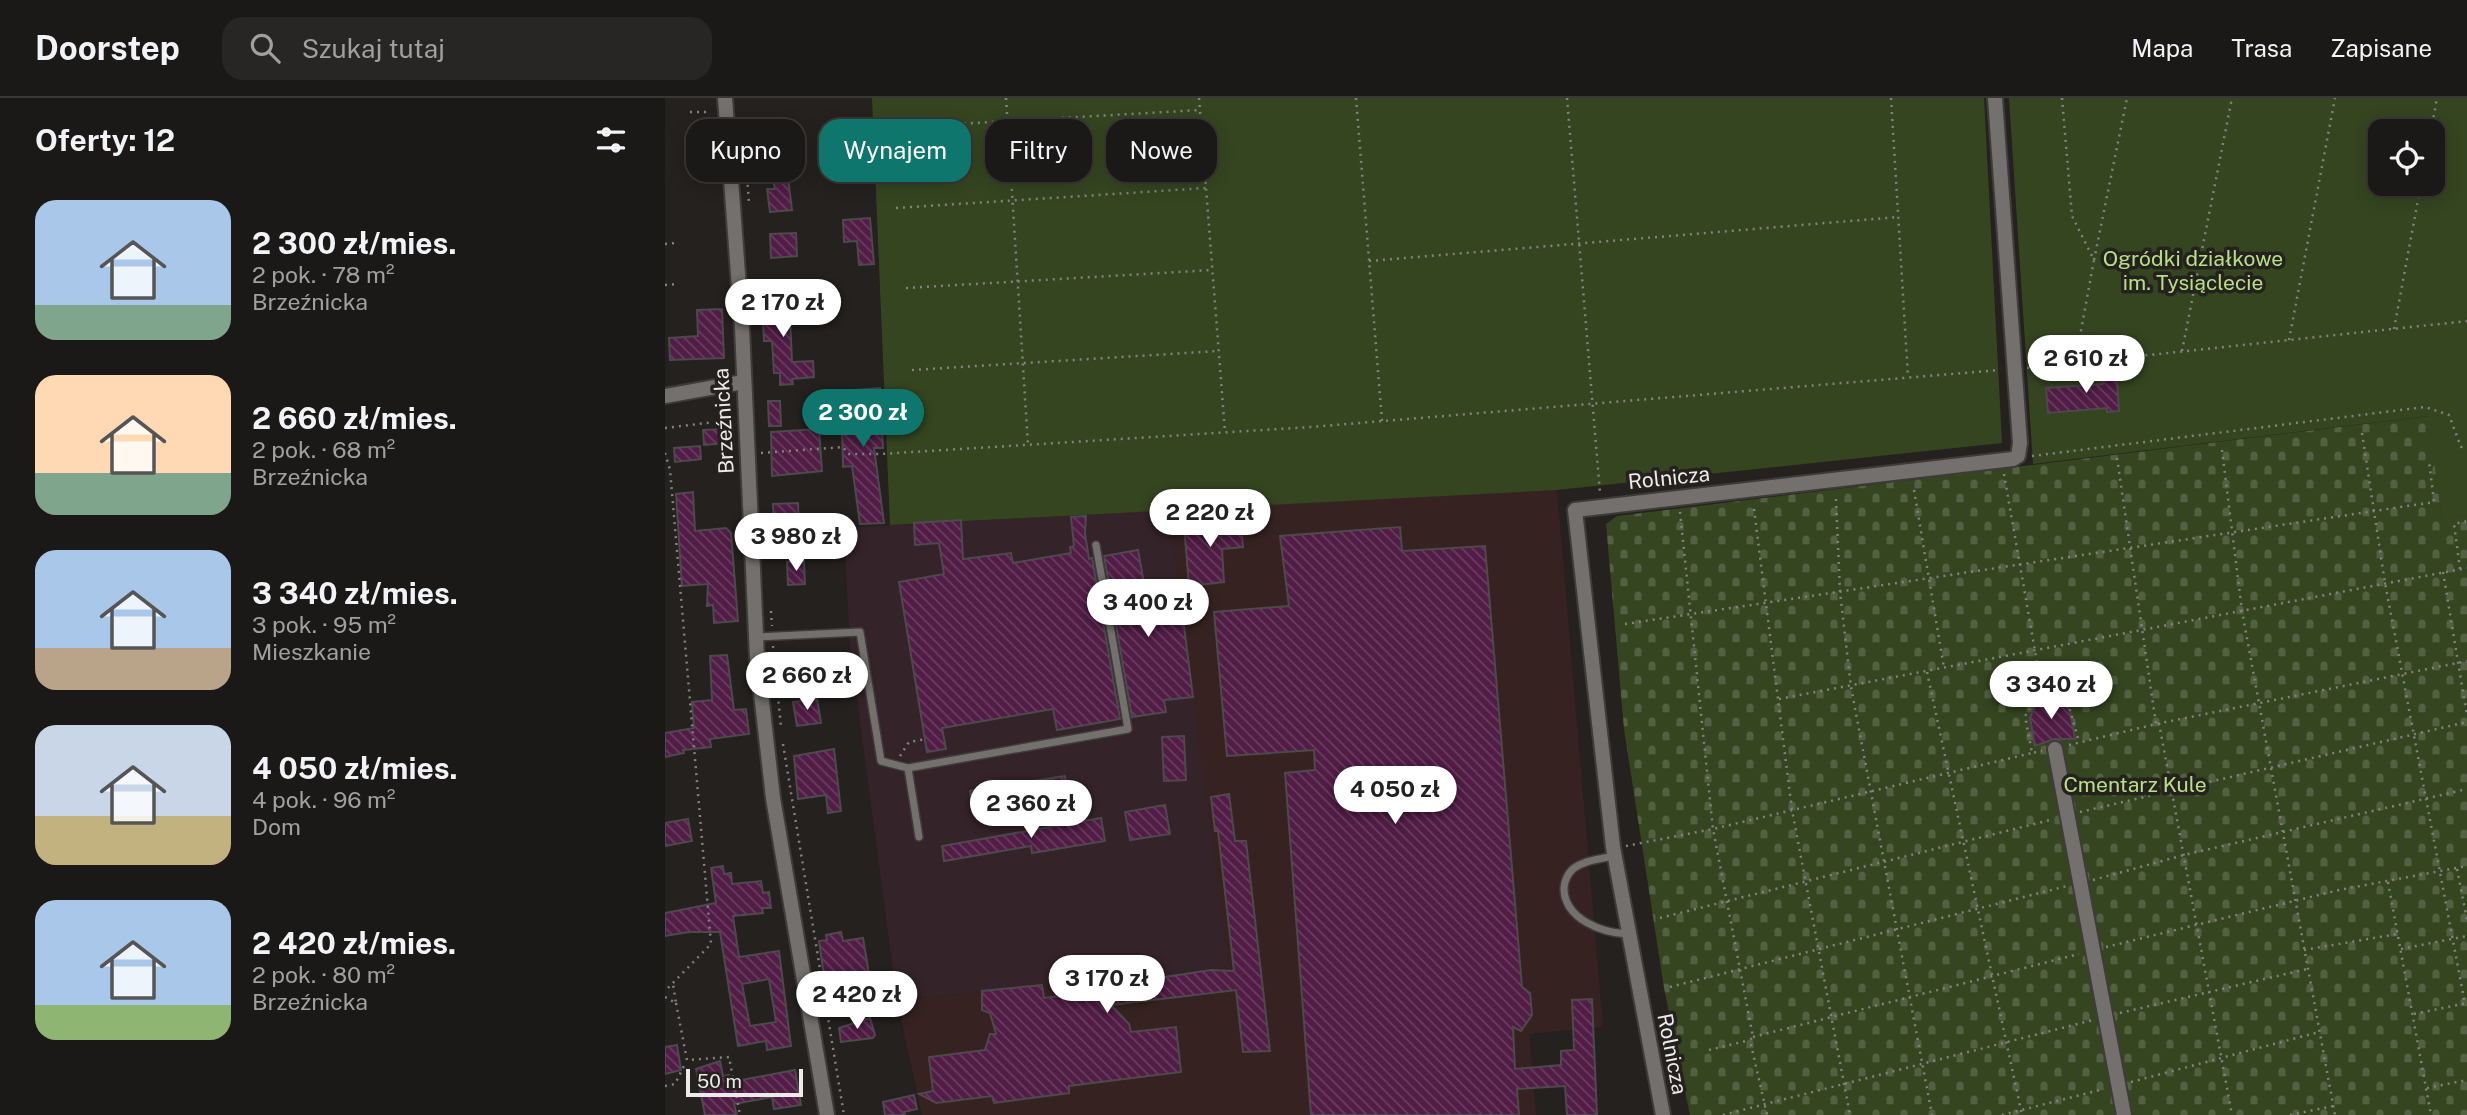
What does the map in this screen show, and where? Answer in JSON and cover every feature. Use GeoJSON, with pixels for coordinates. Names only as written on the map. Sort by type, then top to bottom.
{"type":"FeatureCollection","features":[{"type":"Feature","properties":{"kind":"street","name":"Brzeźnicka"},"geometry":{"type":"LineString","coordinates":[[725,98],[756,637],[773,797],[827,1115]]}},
{"type":"Feature","properties":{"kind":"street"},"geometry":{"type":"LineString","coordinates":[[1995,98],[2020,443],[2018,456],[2008,460]]}},
{"type":"Feature","properties":{"kind":"street"},"geometry":{"type":"LineString","coordinates":[[665,396],[743,382]]}},
{"type":"Feature","properties":{"kind":"street","name":"Rolnicza"},"geometry":{"type":"LineString","coordinates":[[1663,1115],[1613,852],[1575,510],[2008,460]]}},
{"type":"Feature","properties":{"kind":"street"},"geometry":{"type":"LineString","coordinates":[[2055,749],[2123,1115]]}},
{"type":"Feature","properties":{"kind":"lane"},"geometry":{"type":"LineString","coordinates":[[756,637],[860,632],[881,761],[895,765],[908,768],[1128,729],[1096,545]]}},
{"type":"Feature","properties":{"kind":"lane"},"geometry":{"type":"LineString","coordinates":[[908,768],[919,837]]}},
{"type":"Feature","properties":{"kind":"lane"},"geometry":{"type":"LineString","coordinates":[[1613,852],[1571,870],[1563,884],[1565,900],[1573,914],[1585,921],[1615,933],[1628,934]]}},
{"type":"Feature","properties":{"kind":"path"},"geometry":{"type":"LineString","coordinates":[[1006,98],[1008,119]]}},
{"type":"Feature","properties":{"kind":"path"},"geometry":{"type":"LineString","coordinates":[[1199,98],[1225,432]]}},
{"type":"Feature","properties":{"kind":"path"},"geometry":{"type":"LineString","coordinates":[[1356,98],[1382,421]]}},
{"type":"Feature","properties":{"kind":"path"},"geometry":{"type":"LineString","coordinates":[[1567,98],[1590,403],[1601,506]]}},
{"type":"Feature","properties":{"kind":"path"},"geometry":{"type":"LineString","coordinates":[[1891,98],[1908,377]]}},
{"type":"Feature","properties":{"kind":"path"},"geometry":{"type":"LineString","coordinates":[[2062,98],[2072,216],[2094,260]]}},
{"type":"Feature","properties":{"kind":"path"},"geometry":{"type":"LineString","coordinates":[[2075,363],[2127,98]]}},
{"type":"Feature","properties":{"kind":"path"},"geometry":{"type":"LineString","coordinates":[[2182,351],[2232,98]]}},
{"type":"Feature","properties":{"kind":"path"},"geometry":{"type":"LineString","coordinates":[[2289,340],[2335,98]]}},
{"type":"Feature","properties":{"kind":"path"},"geometry":{"type":"LineString","coordinates":[[2433,119],[2437,98]]}},
{"type":"Feature","properties":{"kind":"path"},"geometry":{"type":"LineString","coordinates":[[1043,119],[1200,110]]}},
{"type":"Feature","properties":{"kind":"path"},"geometry":{"type":"LineString","coordinates":[[690,112],[705,112]]}},
{"type":"Feature","properties":{"kind":"path"},"geometry":{"type":"LineString","coordinates":[[742,112],[750,208]]}},
{"type":"Feature","properties":{"kind":"path"},"geometry":{"type":"LineString","coordinates":[[1012,182],[1028,444]]}},
{"type":"Feature","properties":{"kind":"path"},"geometry":{"type":"LineString","coordinates":[[895,208],[1206,188]]}},
{"type":"Feature","properties":{"kind":"path"},"geometry":{"type":"LineString","coordinates":[[2394,328],[2419,196]]}},
{"type":"Feature","properties":{"kind":"path"},"geometry":{"type":"LineString","coordinates":[[1369,261],[1898,217]]}},
{"type":"Feature","properties":{"kind":"path"},"geometry":{"type":"LineString","coordinates":[[665,244],[676,243]]}},
{"type":"Feature","properties":{"kind":"path"},"geometry":{"type":"LineString","coordinates":[[906,288],[1212,270]]}},
{"type":"Feature","properties":{"kind":"path"},"geometry":{"type":"LineString","coordinates":[[665,285],[679,284]]}},
{"type":"Feature","properties":{"kind":"path"},"geometry":{"type":"LineString","coordinates":[[747,454],[843,447],[848,454],[881,454],[1382,421],[2015,369],[2467,321]]}},
{"type":"Feature","properties":{"kind":"path"},"geometry":{"type":"LineString","coordinates":[[912,370],[1219,351]]}},
{"type":"Feature","properties":{"kind":"path"},"geometry":{"type":"LineString","coordinates":[[2032,752],[2025,716],[2042,691],[2019,564],[2008,460],[2425,407],[2449,415],[2461,447],[2467,446]]}},
{"type":"Feature","properties":{"kind":"path"},"geometry":{"type":"LineString","coordinates":[[665,428],[733,419]]}},
{"type":"Feature","properties":{"kind":"path"},"geometry":{"type":"LineString","coordinates":[[2362,433],[2385,583],[2466,1003],[2414,1014]]}},
{"type":"Feature","properties":{"kind":"path"},"geometry":{"type":"LineString","coordinates":[[2222,450],[2242,611],[2261,702],[2335,1115]]}},
{"type":"Feature","properties":{"kind":"path"},"geometry":{"type":"LineString","coordinates":[[665,453],[670,470],[711,944],[665,991]]}},
{"type":"Feature","properties":{"kind":"path"},"geometry":{"type":"LineString","coordinates":[[763,453],[764,465]]}},
{"type":"Feature","properties":{"kind":"path"},"geometry":{"type":"LineString","coordinates":[[2117,458],[2157,723],[2224,1057],[2232,1115]]}},
{"type":"Feature","properties":{"kind":"path"},"geometry":{"type":"LineString","coordinates":[[1625,624],[2434,502],[2429,461]]}},
{"type":"Feature","properties":{"kind":"path"},"geometry":{"type":"LineString","coordinates":[[1914,490],[1944,668]]}},
{"type":"Feature","properties":{"kind":"path"},"geometry":{"type":"LineString","coordinates":[[1836,499],[1840,593],[1851,687],[1932,1115]]}},
{"type":"Feature","properties":{"kind":"path"},"geometry":{"type":"LineString","coordinates":[[1754,509],[1792,810],[1850,1115]]}},
{"type":"Feature","properties":{"kind":"path"},"geometry":{"type":"LineString","coordinates":[[1680,512],[1713,829],[1753,1037],[1750,1040],[1767,1115]]}},
{"type":"Feature","properties":{"kind":"path"},"geometry":{"type":"LineString","coordinates":[[2460,569],[2454,524],[2467,521]]}},
{"type":"Feature","properties":{"kind":"path"},"geometry":{"type":"LineString","coordinates":[[1779,699],[2467,568]]}},
{"type":"Feature","properties":{"kind":"path"},"geometry":{"type":"LineString","coordinates":[[2443,572],[2467,716]]}},
{"type":"Feature","properties":{"kind":"path"},"geometry":{"type":"LineString","coordinates":[[771,608],[782,730]]}},
{"type":"Feature","properties":{"kind":"path"},"geometry":{"type":"LineString","coordinates":[[1613,852],[2157,723],[2467,662]]}},
{"type":"Feature","properties":{"kind":"path"},"geometry":{"type":"LineString","coordinates":[[1927,672],[2021,1113]]}},
{"type":"Feature","properties":{"kind":"path"},"geometry":{"type":"LineString","coordinates":[[2042,691],[2068,703],[2080,743]]}},
{"type":"Feature","properties":{"kind":"path"},"geometry":{"type":"LineString","coordinates":[[895,765],[909,742],[926,739]]}},
{"type":"Feature","properties":{"kind":"path"},"geometry":{"type":"LineString","coordinates":[[783,743],[843,1115]]}},
{"type":"Feature","properties":{"kind":"path"},"geometry":{"type":"LineString","coordinates":[[2457,869],[2467,920]]}},
{"type":"Feature","properties":{"kind":"path"},"geometry":{"type":"LineString","coordinates":[[2388,882],[2431,1115]]}},
{"type":"Feature","properties":{"kind":"path"},"geometry":{"type":"LineString","coordinates":[[2304,950],[2398,934]]}},
{"type":"Feature","properties":{"kind":"path"},"geometry":{"type":"LineString","coordinates":[[2401,949],[2467,936]]}},
{"type":"Feature","properties":{"kind":"path"},"geometry":{"type":"LineString","coordinates":[[1723,1115],[2005,1041],[2308,969]]}},
{"type":"Feature","properties":{"kind":"path"},"geometry":{"type":"LineString","coordinates":[[665,1086],[675,1084],[687,1060],[673,983]]}},
{"type":"Feature","properties":{"kind":"path"},"geometry":{"type":"LineString","coordinates":[[665,997],[676,1003]]}},
{"type":"Feature","properties":{"kind":"path"},"geometry":{"type":"LineString","coordinates":[[2002,1115],[2021,1113],[2319,1032]]}},
{"type":"Feature","properties":{"kind":"path"},"geometry":{"type":"LineString","coordinates":[[1709,1050],[1750,1040]]}},
{"type":"Feature","properties":{"kind":"path"},"geometry":{"type":"LineString","coordinates":[[687,1060],[729,1057],[740,1115]]}},
{"type":"Feature","properties":{"kind":"path"},"geometry":{"type":"LineString","coordinates":[[2427,1088],[2467,1080]]}},
{"type":"Feature","properties":{"kind":"path"},"geometry":{"type":"LineString","coordinates":[[2290,1115],[2333,1106]]}},
{"type":"Feature","properties":{"kind":"shaded area"},"geometry":{"type":"Polygon","coordinates":[[[1557,490],[1603,1027],[1529,1034],[1536,1115],[922,1115],[897,1000],[1227,967],[1169,510],[1557,490]]]}},
{"type":"Feature","properties":{"kind":"shaded area"},"geometry":{"type":"Polygon","coordinates":[[[1169,510],[1228,967],[897,1000],[850,646],[844,528],[1169,510]]]}},
{"type":"Feature","properties":{"kind":"green space"},"geometry":{"type":"Polygon","coordinates":[[[872,98],[1984,98],[2002,443],[1557,490],[890,525],[876,182],[971,182],[971,119],[873,119],[872,98]]]}},
{"type":"Feature","properties":{"kind":"green space","name":"Ogródki działkowe im. Tysiąclecie"},"geometry":{"type":"Polygon","coordinates":[[[2009,98],[2467,98],[2467,515],[2442,519],[2428,416],[2033,464],[2009,98]]]}},
{"type":"Feature","properties":{"kind":"green space","name":"Cmentarz Kule"},"geometry":{"type":"Polygon","coordinates":[[[2429,416],[2442,518],[2467,515],[2467,1115],[1690,1115],[1664,988],[1624,729],[1606,524],[1617,516],[2429,416]]]}},
{"type":"Feature","properties":{"kind":"building"},"geometry":{"type":"Polygon","coordinates":[[[774,182],[789,182],[792,210],[770,212],[767,189],[775,189],[774,182]]]}},
{"type":"Feature","properties":{"kind":"building"},"geometry":{"type":"Polygon","coordinates":[[[870,218],[874,264],[859,265],[857,241],[844,242],[843,220],[870,218]]]}},
{"type":"Feature","properties":{"kind":"building"},"geometry":{"type":"Polygon","coordinates":[[[796,233],[797,256],[771,258],[770,234],[796,233]]]}},
{"type":"Feature","properties":{"kind":"building"},"geometry":{"type":"Polygon","coordinates":[[[789,292],[792,362],[813,361],[814,377],[792,379],[793,384],[780,385],[780,373],[774,373],[772,341],[764,341],[762,301],[769,301],[768,293],[789,292]]]}},
{"type":"Feature","properties":{"kind":"building"},"geometry":{"type":"Polygon","coordinates":[[[722,309],[724,358],[670,360],[669,338],[698,336],[697,310],[722,309]]]}},
{"type":"Feature","properties":{"kind":"building"},"geometry":{"type":"Polygon","coordinates":[[[2116,365],[2119,411],[2107,412],[2107,408],[2048,413],[2046,388],[2103,384],[2102,366],[2116,365]]]}},
{"type":"Feature","properties":{"kind":"building"},"geometry":{"type":"Polygon","coordinates":[[[880,388],[883,448],[874,448],[884,523],[860,524],[852,466],[843,467],[841,391],[880,388]]]}},
{"type":"Feature","properties":{"kind":"building"},"geometry":{"type":"Polygon","coordinates":[[[768,401],[780,401],[781,426],[769,426],[768,401]]]}},
{"type":"Feature","properties":{"kind":"building"},"geometry":{"type":"Polygon","coordinates":[[[726,429],[727,443],[704,445],[703,430],[726,429]]]}},
{"type":"Feature","properties":{"kind":"building"},"geometry":{"type":"Polygon","coordinates":[[[819,429],[822,471],[772,476],[771,432],[819,429]]]}},
{"type":"Feature","properties":{"kind":"building"},"geometry":{"type":"Polygon","coordinates":[[[700,446],[701,459],[675,462],[674,448],[700,446]]]}},
{"type":"Feature","properties":{"kind":"building"},"geometry":{"type":"Polygon","coordinates":[[[693,492],[695,531],[726,528],[731,533],[738,621],[714,623],[713,605],[707,606],[708,584],[682,586],[676,494],[693,492]]]}},
{"type":"Feature","properties":{"kind":"building"},"geometry":{"type":"Polygon","coordinates":[[[798,503],[799,529],[774,530],[773,504],[798,503]]]}},
{"type":"Feature","properties":{"kind":"building"},"geometry":{"type":"Polygon","coordinates":[[[1086,516],[1085,534],[1089,559],[1092,558],[1120,719],[1057,730],[1053,709],[942,728],[946,749],[927,752],[899,582],[944,574],[939,543],[915,545],[914,523],[961,520],[963,559],[1011,553],[1013,563],[1071,553],[1070,547],[1074,546],[1071,517],[1086,516]]]}},
{"type":"Feature","properties":{"kind":"building"},"geometry":{"type":"Polygon","coordinates":[[[1241,519],[1243,547],[1222,549],[1224,582],[1189,586],[1184,525],[1241,519]]]}},
{"type":"Feature","properties":{"kind":"building"},"geometry":{"type":"Polygon","coordinates":[[[1400,527],[1402,551],[1485,546],[1522,987],[1530,993],[1532,1015],[1521,1031],[1513,1027],[1515,1069],[1561,1065],[1561,1051],[1574,1050],[1572,1000],[1592,999],[1597,1115],[1567,1115],[1565,1086],[1517,1089],[1519,1115],[1311,1115],[1285,773],[1315,770],[1314,750],[1227,756],[1214,612],[1289,606],[1280,536],[1400,527]]]}},
{"type":"Feature","properties":{"kind":"building"},"geometry":{"type":"Polygon","coordinates":[[[1138,550],[1148,606],[1181,602],[1193,697],[1164,700],[1166,712],[1132,717],[1104,556],[1138,550]]]}},
{"type":"Feature","properties":{"kind":"building"},"geometry":{"type":"Polygon","coordinates":[[[804,561],[805,584],[788,585],[787,562],[804,561]]]}},
{"type":"Feature","properties":{"kind":"building"},"geometry":{"type":"Polygon","coordinates":[[[727,655],[734,710],[746,709],[749,734],[710,739],[711,747],[683,750],[684,753],[665,757],[665,733],[694,728],[692,702],[712,700],[710,656],[727,655]]]}},
{"type":"Feature","properties":{"kind":"building"},"geometry":{"type":"Polygon","coordinates":[[[2047,697],[2059,699],[2070,711],[2075,739],[2054,739],[2035,746],[2030,718],[2036,704],[2047,697]]]}},
{"type":"Feature","properties":{"kind":"building"},"geometry":{"type":"Polygon","coordinates":[[[817,699],[821,723],[797,726],[793,702],[817,699]]]}},
{"type":"Feature","properties":{"kind":"building"},"geometry":{"type":"Polygon","coordinates":[[[1184,736],[1186,780],[1164,781],[1162,737],[1184,736]]]}},
{"type":"Feature","properties":{"kind":"building"},"geometry":{"type":"Polygon","coordinates":[[[834,749],[841,811],[828,813],[826,795],[798,799],[794,756],[834,749]]]}},
{"type":"Feature","properties":{"kind":"building"},"geometry":{"type":"Polygon","coordinates":[[[1065,776],[1068,798],[973,813],[970,791],[1065,776]]]}},
{"type":"Feature","properties":{"kind":"building"},"geometry":{"type":"Polygon","coordinates":[[[1229,794],[1235,841],[1246,841],[1270,1051],[1243,1052],[1236,990],[1111,1005],[1129,1024],[1131,1032],[1176,1027],[1181,1072],[1069,1086],[1069,1093],[994,1103],[992,1096],[936,1103],[919,1094],[933,1091],[929,1057],[985,1050],[990,1034],[996,1034],[990,1013],[982,1010],[982,991],[1042,985],[1044,998],[1103,991],[1105,986],[1211,970],[1234,971],[1218,831],[1215,831],[1211,797],[1229,794]]]}},
{"type":"Feature","properties":{"kind":"building"},"geometry":{"type":"Polygon","coordinates":[[[1165,805],[1170,834],[1130,840],[1125,812],[1165,805]]]}},
{"type":"Feature","properties":{"kind":"building"},"geometry":{"type":"Polygon","coordinates":[[[1101,818],[1105,841],[1032,853],[1031,846],[944,861],[942,846],[1101,818]]]}},
{"type":"Feature","properties":{"kind":"building"},"geometry":{"type":"Polygon","coordinates":[[[688,819],[692,841],[665,846],[665,823],[688,819]]]}},
{"type":"Feature","properties":{"kind":"building"},"geometry":{"type":"Polygon","coordinates":[[[723,866],[724,874],[731,873],[732,884],[761,881],[763,893],[769,892],[771,908],[762,908],[763,913],[733,916],[739,957],[779,951],[791,1046],[767,1050],[766,1041],[738,1046],[720,932],[689,932],[665,936],[665,913],[716,903],[711,868],[723,866]],[[769,979],[742,984],[750,1026],[776,1022],[769,979]]]}},
{"type":"Feature","properties":{"kind":"building"},"geometry":{"type":"Polygon","coordinates":[[[841,932],[843,941],[863,938],[874,1004],[860,1008],[855,976],[844,978],[843,973],[824,976],[819,941],[827,940],[826,935],[841,932]]]}},
{"type":"Feature","properties":{"kind":"building"},"geometry":{"type":"Polygon","coordinates":[[[870,1018],[875,1035],[873,1038],[841,1042],[839,1028],[870,1018]]]}},
{"type":"Feature","properties":{"kind":"building"},"geometry":{"type":"Polygon","coordinates":[[[677,1045],[681,1070],[665,1074],[665,1047],[677,1045]]]}},
{"type":"Feature","properties":{"kind":"building"},"geometry":{"type":"Polygon","coordinates":[[[720,1061],[723,1076],[729,1075],[731,1082],[795,1070],[801,1105],[774,1109],[772,1097],[734,1104],[737,1115],[705,1115],[696,1069],[720,1061]]]}},
{"type":"Feature","properties":{"kind":"building"},"geometry":{"type":"Polygon","coordinates":[[[914,1095],[917,1109],[904,1112],[905,1115],[885,1115],[883,1102],[914,1095]]]}}]}
